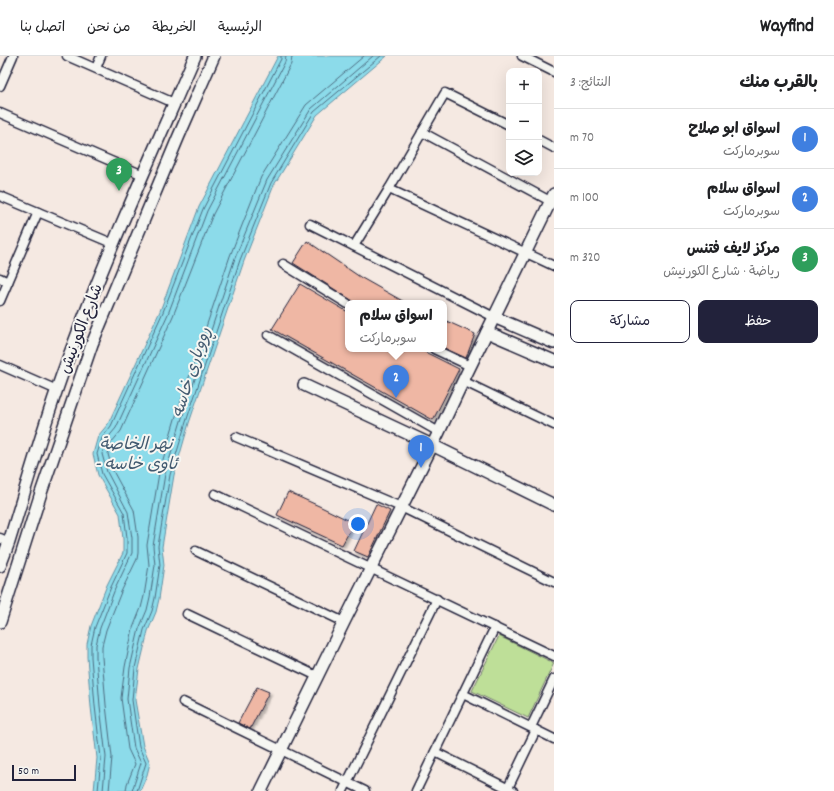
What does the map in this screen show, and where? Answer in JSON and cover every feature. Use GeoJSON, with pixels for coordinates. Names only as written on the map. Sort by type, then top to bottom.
{"type":"FeatureCollection","features":[{"type":"Feature","properties":{"kind":"main road","name":"شارع الكورنيش"},"geometry":{"type":"LineString","coordinates":[[0,566],[4,540],[75,340],[143,175],[195,56]]}},
{"type":"Feature","properties":{"kind":"main road","name":"شارع الكورنيش"},"geometry":{"type":"LineString","coordinates":[[0,622],[40,496],[92,344],[214,56]]}},
{"type":"Feature","properties":{"kind":"main road"},"geometry":{"type":"LineString","coordinates":[[261,791],[439,432],[462,380],[552,198]]}},
{"type":"Feature","properties":{"kind":"main road"},"geometry":{"type":"LineString","coordinates":[[494,317],[554,343]]}},
{"type":"Feature","properties":{"kind":"main road"},"geometry":{"type":"LineString","coordinates":[[487,332],[554,361]]}},
{"type":"Feature","properties":{"kind":"main road"},"geometry":{"type":"LineString","coordinates":[[304,385],[432,444],[554,505]]}},
{"type":"Feature","properties":{"kind":"street"},"geometry":{"type":"LineString","coordinates":[[0,86],[13,56]]}},
{"type":"Feature","properties":{"kind":"street"},"geometry":{"type":"LineString","coordinates":[[67,56],[174,103]]}},
{"type":"Feature","properties":{"kind":"street"},"geometry":{"type":"LineString","coordinates":[[96,68],[101,56]]}},
{"type":"Feature","properties":{"kind":"street"},"geometry":{"type":"LineString","coordinates":[[522,56],[554,72]]}},
{"type":"Feature","properties":{"kind":"street"},"geometry":{"type":"LineString","coordinates":[[354,246],[389,189],[444,93],[506,124]]}},
{"type":"Feature","properties":{"kind":"street"},"geometry":{"type":"LineString","coordinates":[[0,112],[143,175]]}},
{"type":"Feature","properties":{"kind":"street"},"geometry":{"type":"LineString","coordinates":[[422,132],[552,198]]}},
{"type":"Feature","properties":{"kind":"street"},"geometry":{"type":"LineString","coordinates":[[542,142],[554,148]]}},
{"type":"Feature","properties":{"kind":"street"},"geometry":{"type":"LineString","coordinates":[[389,189],[525,254],[554,266]]}},
{"type":"Feature","properties":{"kind":"street"},"geometry":{"type":"LineString","coordinates":[[0,196],[114,244]]}},
{"type":"Feature","properties":{"kind":"street"},"geometry":{"type":"LineString","coordinates":[[0,301],[38,212]]}},
{"type":"Feature","properties":{"kind":"street"},"geometry":{"type":"LineString","coordinates":[[310,224],[494,317]]}},
{"type":"Feature","properties":{"kind":"street"},"geometry":{"type":"LineString","coordinates":[[283,264],[345,302]]}},
{"type":"Feature","properties":{"kind":"street"},"geometry":{"type":"LineString","coordinates":[[0,278],[8,282]]}},
{"type":"Feature","properties":{"kind":"street"},"geometry":{"type":"LineString","coordinates":[[268,335],[439,432]]}},
{"type":"Feature","properties":{"kind":"street"},"geometry":{"type":"LineString","coordinates":[[440,352],[470,366]]}},
{"type":"Feature","properties":{"kind":"street"},"geometry":{"type":"LineString","coordinates":[[0,366],[57,390]]}},
{"type":"Feature","properties":{"kind":"street"},"geometry":{"type":"LineString","coordinates":[[462,380],[554,425]]}},
{"type":"Feature","properties":{"kind":"street"},"geometry":{"type":"LineString","coordinates":[[236,437],[401,508],[554,582]]}},
{"type":"Feature","properties":{"kind":"street"},"geometry":{"type":"LineString","coordinates":[[215,494],[554,656]]}},
{"type":"Feature","properties":{"kind":"street"},"geometry":{"type":"LineString","coordinates":[[196,551],[344,622]]}},
{"type":"Feature","properties":{"kind":"street"},"geometry":{"type":"LineString","coordinates":[[343,791],[437,599]]}},
{"type":"Feature","properties":{"kind":"street"},"geometry":{"type":"LineString","coordinates":[[187,614],[317,676]]}},
{"type":"Feature","properties":{"kind":"street"},"geometry":{"type":"LineString","coordinates":[[416,791],[496,627]]}},
{"type":"Feature","properties":{"kind":"street"},"geometry":{"type":"LineString","coordinates":[[435,752],[510,790],[533,728],[554,679]]}},
{"type":"Feature","properties":{"kind":"street"},"geometry":{"type":"LineString","coordinates":[[463,694],[554,738]]}},
{"type":"Feature","properties":{"kind":"street"},"geometry":{"type":"LineString","coordinates":[[183,702],[366,791]]}},
{"type":"Feature","properties":{"kind":"green space"},"geometry":{"type":"Polygon","coordinates":[[[499,636],[554,663],[528,718],[472,691],[499,636]]]}},
{"type":"Feature","properties":{"kind":"water","name":"نهر الخاصة - ئاوی خاسە"},"geometry":{"type":"Polygon","coordinates":[[[278,56],[387,56],[317,115],[274,185],[244,261],[189,423],[174,475],[162,547],[164,565],[159,599],[156,612],[148,631],[139,669],[135,700],[143,746],[150,763],[147,775],[140,791],[94,791],[97,758],[91,707],[87,644],[91,626],[107,585],[123,553],[123,539],[120,514],[98,475],[93,454],[98,436],[108,424],[160,311],[199,207],[278,56]]]}},
{"type":"Feature","properties":{"kind":"building"},"geometry":{"type":"Polygon","coordinates":[[[307,241],[360,277],[401,300],[351,300],[293,263],[307,241]]]}},
{"type":"Feature","properties":{"kind":"building"},"geometry":{"type":"Polygon","coordinates":[[[300,284],[345,310],[345,352],[425,352],[459,369],[433,420],[272,329],[300,284]]]}},
{"type":"Feature","properties":{"kind":"building"},"geometry":{"type":"Polygon","coordinates":[[[447,321],[475,334],[466,358],[447,349],[447,321]]]}},
{"type":"Feature","properties":{"kind":"building"},"geometry":{"type":"Polygon","coordinates":[[[288,492],[354,523],[342,545],[277,515],[288,492]]]}},
{"type":"Feature","properties":{"kind":"building"},"geometry":{"type":"Polygon","coordinates":[[[376,504],[390,511],[368,557],[354,551],[376,504]]]}},
{"type":"Feature","properties":{"kind":"building"},"geometry":{"type":"Polygon","coordinates":[[[257,687],[269,692],[250,729],[238,723],[257,687]]]}},
{"type":"Feature","properties":{"kind":"place","name":"مركز لايف فتنس"},"geometry":{"type":"Point","coordinates":[119,191]}},
{"type":"Feature","properties":{"kind":"place","name":"اسواق سلام"},"geometry":{"type":"Point","coordinates":[396,398]}},
{"type":"Feature","properties":{"kind":"place","name":"اسواق ابو صلاح"},"geometry":{"type":"Point","coordinates":[421,468]}},
{"type":"Feature","properties":{"kind":"water label","name":"ڕووباری خاسە"},"geometry":{"type":"Point","coordinates":[193,373]}}]}
